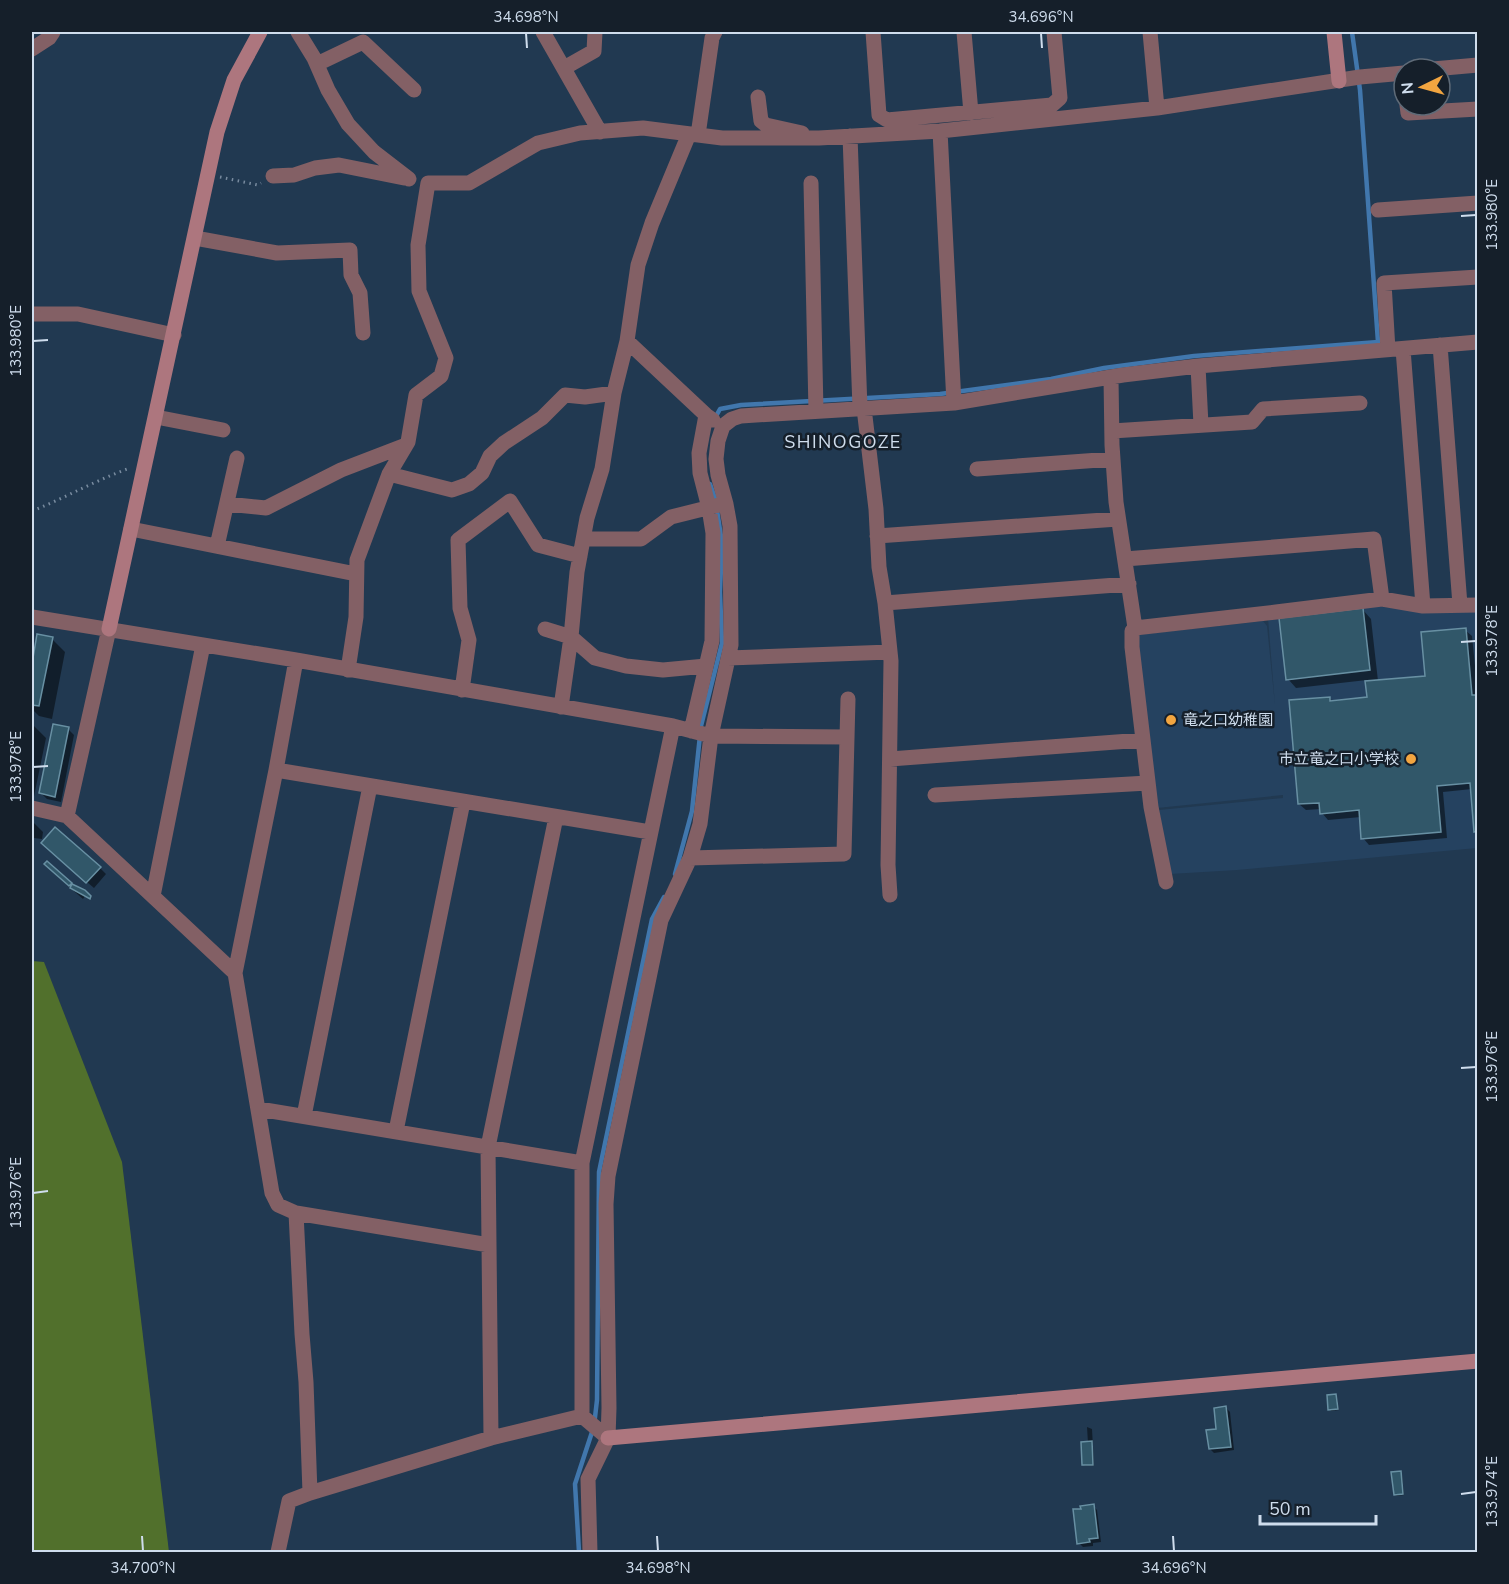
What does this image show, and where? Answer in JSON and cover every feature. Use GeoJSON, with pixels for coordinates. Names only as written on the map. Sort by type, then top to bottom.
{"type":"FeatureCollection","features":[{"type":"Feature","properties":{"kind":"street"},"geometry":{"type":"LineString","coordinates":[[32,49],[49,38],[53,32]]}},
{"type":"Feature","properties":{"kind":"street"},"geometry":{"type":"LineString","coordinates":[[67,816],[218,132],[234,80],[260,32]]}},
{"type":"Feature","properties":{"kind":"street"},"geometry":{"type":"LineString","coordinates":[[298,32],[348,124],[374,152],[409,180]]}},
{"type":"Feature","properties":{"kind":"street"},"geometry":{"type":"LineString","coordinates":[[543,32],[600,132]]}},
{"type":"Feature","properties":{"kind":"street"},"geometry":{"type":"LineString","coordinates":[[564,68],[594,51],[595,32]]}},
{"type":"Feature","properties":{"kind":"street"},"geometry":{"type":"LineString","coordinates":[[561,707],[572,637],[577,572],[587,518],[602,469],[614,393],[627,341],[638,265],[652,223],[693,135],[715,32]]}},
{"type":"Feature","properties":{"kind":"street"},"geometry":{"type":"LineString","coordinates":[[873,32],[879,115],[887,120],[1052,105],[1060,98],[1054,32]]}},
{"type":"Feature","properties":{"kind":"street"},"geometry":{"type":"LineString","coordinates":[[964,32],[971,113]]}},
{"type":"Feature","properties":{"kind":"street"},"geometry":{"type":"LineString","coordinates":[[1150,32],[1157,108]]}},
{"type":"Feature","properties":{"kind":"street"},"geometry":{"type":"LineString","coordinates":[[1334,32],[1339,81]]}},
{"type":"Feature","properties":{"kind":"street"},"geometry":{"type":"LineString","coordinates":[[317,64],[363,42],[414,90]]}},
{"type":"Feature","properties":{"kind":"street"},"geometry":{"type":"LineString","coordinates":[[1452,67],[1478,65]]}},
{"type":"Feature","properties":{"kind":"street"},"geometry":{"type":"LineString","coordinates":[[273,177],[339,165],[428,183],[469,183],[538,143],[580,133],[643,128],[722,138],[819,138],[940,131],[1157,108],[1358,77],[1392,74]]}},
{"type":"Feature","properties":{"kind":"street"},"geometry":{"type":"LineString","coordinates":[[758,97],[761,121],[766,125],[791,129],[819,138]]}},
{"type":"Feature","properties":{"kind":"street"},"geometry":{"type":"LineString","coordinates":[[1452,110],[1478,109]]}},
{"type":"Feature","properties":{"kind":"street"},"geometry":{"type":"LineString","coordinates":[[940,131],[954,395]]}},
{"type":"Feature","properties":{"kind":"street"},"geometry":{"type":"LineString","coordinates":[[850,136],[861,402],[876,509],[879,567],[890,652],[888,865],[890,895]]}},
{"type":"Feature","properties":{"kind":"street"},"geometry":{"type":"LineString","coordinates":[[348,670],[356,617],[357,560],[389,474],[408,442],[416,394],[441,376],[446,358],[419,291],[418,245],[428,183]]}},
{"type":"Feature","properties":{"kind":"street"},"geometry":{"type":"LineString","coordinates":[[811,183],[816,402]]}},
{"type":"Feature","properties":{"kind":"street"},"geometry":{"type":"LineString","coordinates":[[1378,210],[1478,203]]}},
{"type":"Feature","properties":{"kind":"street"},"geometry":{"type":"LineString","coordinates":[[195,238],[277,253],[350,250],[351,275],[360,293],[363,333]]}},
{"type":"Feature","properties":{"kind":"street"},"geometry":{"type":"LineString","coordinates":[[1424,606],[1395,350],[1384,283],[1478,277]]}},
{"type":"Feature","properties":{"kind":"street"},"geometry":{"type":"LineString","coordinates":[[32,314],[78,314],[174,336]]}},
{"type":"Feature","properties":{"kind":"street"},"geometry":{"type":"LineString","coordinates":[[627,341],[714,421],[816,402],[861,402],[954,395],[1198,366],[1478,342]]}},
{"type":"Feature","properties":{"kind":"street"},"geometry":{"type":"LineString","coordinates":[[1440,345],[1460,605]]}},
{"type":"Feature","properties":{"kind":"street"},"geometry":{"type":"LineString","coordinates":[[1198,366],[1202,425]]}},
{"type":"Feature","properties":{"kind":"street"},"geometry":{"type":"LineString","coordinates":[[1111,378],[1113,459],[1118,519],[1135,628],[1132,631],[1132,646],[1151,807],[1166,882]]}},
{"type":"Feature","properties":{"kind":"street"},"geometry":{"type":"LineString","coordinates":[[389,474],[452,490],[469,484],[482,473],[490,456],[542,418],[565,395],[585,397],[614,393]]}},
{"type":"Feature","properties":{"kind":"street"},"geometry":{"type":"LineString","coordinates":[[1112,431],[1252,422],[1263,409],[1360,403]]}},
{"type":"Feature","properties":{"kind":"street"},"geometry":{"type":"LineString","coordinates":[[156,417],[223,430]]}},
{"type":"Feature","properties":{"kind":"street"},"geometry":{"type":"LineString","coordinates":[[590,1552],[588,1479],[608,1438],[606,1204],[608,1176],[661,920],[690,858],[700,824],[711,736],[731,645],[730,526],[700,473],[699,453],[714,421]]}},
{"type":"Feature","properties":{"kind":"street"},"geometry":{"type":"LineString","coordinates":[[226,504],[266,508],[341,470],[406,446]]}},
{"type":"Feature","properties":{"kind":"street"},"geometry":{"type":"LineString","coordinates":[[217,546],[237,458]]}},
{"type":"Feature","properties":{"kind":"street"},"geometry":{"type":"LineString","coordinates":[[977,469],[1113,459]]}},
{"type":"Feature","properties":{"kind":"street"},"geometry":{"type":"LineString","coordinates":[[462,690],[469,640],[460,608],[458,540],[510,501],[538,545],[580,556]]}},
{"type":"Feature","properties":{"kind":"street"},"geometry":{"type":"LineString","coordinates":[[583,539],[641,538],[671,517],[718,506]]}},
{"type":"Feature","properties":{"kind":"street"},"geometry":{"type":"LineString","coordinates":[[691,731],[712,641],[713,533],[718,506]]}},
{"type":"Feature","properties":{"kind":"street"},"geometry":{"type":"LineString","coordinates":[[877,536],[1118,519]]}},
{"type":"Feature","properties":{"kind":"street"},"geometry":{"type":"LineString","coordinates":[[131,529],[356,574]]}},
{"type":"Feature","properties":{"kind":"street"},"geometry":{"type":"LineString","coordinates":[[1125,559],[1374,539],[1382,599]]}},
{"type":"Feature","properties":{"kind":"street"},"geometry":{"type":"LineString","coordinates":[[885,603],[1129,584]]}},
{"type":"Feature","properties":{"kind":"street"},"geometry":{"type":"LineString","coordinates":[[1135,628],[1382,599],[1424,606],[1478,605]]}},
{"type":"Feature","properties":{"kind":"street"},"geometry":{"type":"LineString","coordinates":[[32,617],[296,660],[673,726],[711,736],[847,737]]}},
{"type":"Feature","properties":{"kind":"street"},"geometry":{"type":"LineString","coordinates":[[545,629],[572,637],[595,658],[626,666],[663,670],[706,666]]}},
{"type":"Feature","properties":{"kind":"street"},"geometry":{"type":"LineString","coordinates":[[153,896],[203,645]]}},
{"type":"Feature","properties":{"kind":"street"},"geometry":{"type":"LineString","coordinates":[[728,658],[890,652]]}},
{"type":"Feature","properties":{"kind":"street"},"geometry":{"type":"LineString","coordinates":[[296,660],[235,973],[272,1193],[278,1205],[296,1213],[489,1245]]}},
{"type":"Feature","properties":{"kind":"street"},"geometry":{"type":"LineString","coordinates":[[690,858],[844,854],[848,699]]}},
{"type":"Feature","properties":{"kind":"street"},"geometry":{"type":"LineString","coordinates":[[673,726],[582,1164],[582,1416],[608,1438],[1478,1361]]}},
{"type":"Feature","properties":{"kind":"street"},"geometry":{"type":"LineString","coordinates":[[890,759],[1143,740]]}},
{"type":"Feature","properties":{"kind":"street"},"geometry":{"type":"LineString","coordinates":[[276,770],[650,832]]}},
{"type":"Feature","properties":{"kind":"street"},"geometry":{"type":"LineString","coordinates":[[935,795],[1148,783]]}},
{"type":"Feature","properties":{"kind":"street"},"geometry":{"type":"LineString","coordinates":[[304,1116],[370,786]]}},
{"type":"Feature","properties":{"kind":"street"},"geometry":{"type":"LineString","coordinates":[[396,1131],[463,802]]}},
{"type":"Feature","properties":{"kind":"street"},"geometry":{"type":"LineString","coordinates":[[32,808],[67,816],[235,973]]}},
{"type":"Feature","properties":{"kind":"street"},"geometry":{"type":"LineString","coordinates":[[491,1438],[488,1147],[556,817]]}},
{"type":"Feature","properties":{"kind":"street"},"geometry":{"type":"LineString","coordinates":[[259,1108],[582,1164]]}},
{"type":"Feature","properties":{"kind":"street"},"geometry":{"type":"LineString","coordinates":[[296,1213],[310,1493]]}},
{"type":"Feature","properties":{"kind":"street"},"geometry":{"type":"LineString","coordinates":[[278,1552],[289,1501],[491,1438],[582,1416]]}},
{"type":"Feature","properties":{"kind":"path"},"geometry":{"type":"LineString","coordinates":[[208,175],[258,185],[273,177]]}},
{"type":"Feature","properties":{"kind":"path"},"geometry":{"type":"LineString","coordinates":[[32,511],[60,500],[103,477],[146,462]]}},
{"type":"Feature","properties":{"kind":"shaded area"},"geometry":{"type":"Polygon","coordinates":[[[1375,606],[1423,612],[1477,610],[1477,848],[1170,874],[1159,810],[1283,798],[1283,795],[1157,808],[1137,635],[1263,621],[1267,626],[1275,705],[1268,618],[1375,606]]]}},
{"type":"Feature","properties":{"kind":"green space"},"geometry":{"type":"Polygon","coordinates":[[[32,961],[44,962],[122,1162],[169,1552],[32,1552],[32,961]]]}},
{"type":"Feature","properties":{"kind":"building"},"geometry":{"type":"Polygon","coordinates":[[[1363,608],[1370,670],[1286,680],[1279,618],[1363,608]]]}},
{"type":"Feature","properties":{"kind":"building"},"geometry":{"type":"Polygon","coordinates":[[[1466,628],[1472,695],[1478,695],[1478,831],[1474,832],[1470,783],[1437,786],[1441,832],[1361,839],[1359,810],[1320,814],[1319,803],[1298,804],[1289,700],[1330,697],[1330,701],[1367,697],[1365,681],[1425,676],[1421,632],[1466,628]]]}},
{"type":"Feature","properties":{"kind":"building"},"geometry":{"type":"Polygon","coordinates":[[[37,634],[53,637],[39,706],[32,705],[32,664],[37,634]]]}},
{"type":"Feature","properties":{"kind":"building"},"geometry":{"type":"Polygon","coordinates":[[[53,724],[69,727],[55,797],[39,793],[53,724]]]}},
{"type":"Feature","properties":{"kind":"building"},"geometry":{"type":"Polygon","coordinates":[[[55,827],[101,867],[86,883],[41,843],[55,827]]]}},
{"type":"Feature","properties":{"kind":"building"},"geometry":{"type":"Polygon","coordinates":[[[47,861],[72,883],[69,886],[44,864],[47,861]]]}},
{"type":"Feature","properties":{"kind":"building"},"geometry":{"type":"Polygon","coordinates":[[[72,884],[85,890],[91,896],[90,899],[70,888],[72,884]]]}},
{"type":"Feature","properties":{"kind":"building"},"geometry":{"type":"Polygon","coordinates":[[[1336,1394],[1338,1409],[1328,1410],[1327,1395],[1336,1394]]]}},
{"type":"Feature","properties":{"kind":"building"},"geometry":{"type":"Polygon","coordinates":[[[1226,1406],[1231,1447],[1209,1449],[1206,1430],[1216,1429],[1214,1408],[1226,1406]]]}},
{"type":"Feature","properties":{"kind":"building"},"geometry":{"type":"Polygon","coordinates":[[[1092,1441],[1093,1465],[1082,1465],[1081,1442],[1092,1441]]]}},
{"type":"Feature","properties":{"kind":"building"},"geometry":{"type":"Polygon","coordinates":[[[1401,1471],[1403,1494],[1394,1495],[1391,1472],[1401,1471]]]}},
{"type":"Feature","properties":{"kind":"building"},"geometry":{"type":"Polygon","coordinates":[[[1094,1504],[1098,1538],[1077,1544],[1073,1509],[1081,1509],[1080,1506],[1094,1504]]]}},
{"type":"Feature","properties":{"kind":"waterway"},"geometry":{"type":"LineString","coordinates":[[715,418],[720,409],[741,405],[940,394],[1194,356],[1378,342],[1360,90],[1352,32]]}},
{"type":"Feature","properties":{"kind":"waterway"},"geometry":{"type":"LineString","coordinates":[[710,484],[716,501]]}},
{"type":"Feature","properties":{"kind":"waterway"},"geometry":{"type":"LineString","coordinates":[[675,874],[692,811],[701,726],[722,643],[720,592],[722,543],[717,510]]}},
{"type":"Feature","properties":{"kind":"waterway"},"geometry":{"type":"LineString","coordinates":[[579,1552],[575,1484],[594,1426],[597,1400],[599,1172],[652,919],[664,897]]}},
{"type":"Feature","properties":{"kind":"place","name":"竜之口幼稚園"},"geometry":{"type":"Point","coordinates":[1171,720]}},
{"type":"Feature","properties":{"kind":"place","name":"市立竜之口小学校"},"geometry":{"type":"Point","coordinates":[1411,759]}},
{"type":"Feature","properties":{"kind":"district","name":"SHINOGOZE"},"geometry":{"type":"Point","coordinates":[843,442]}}]}
